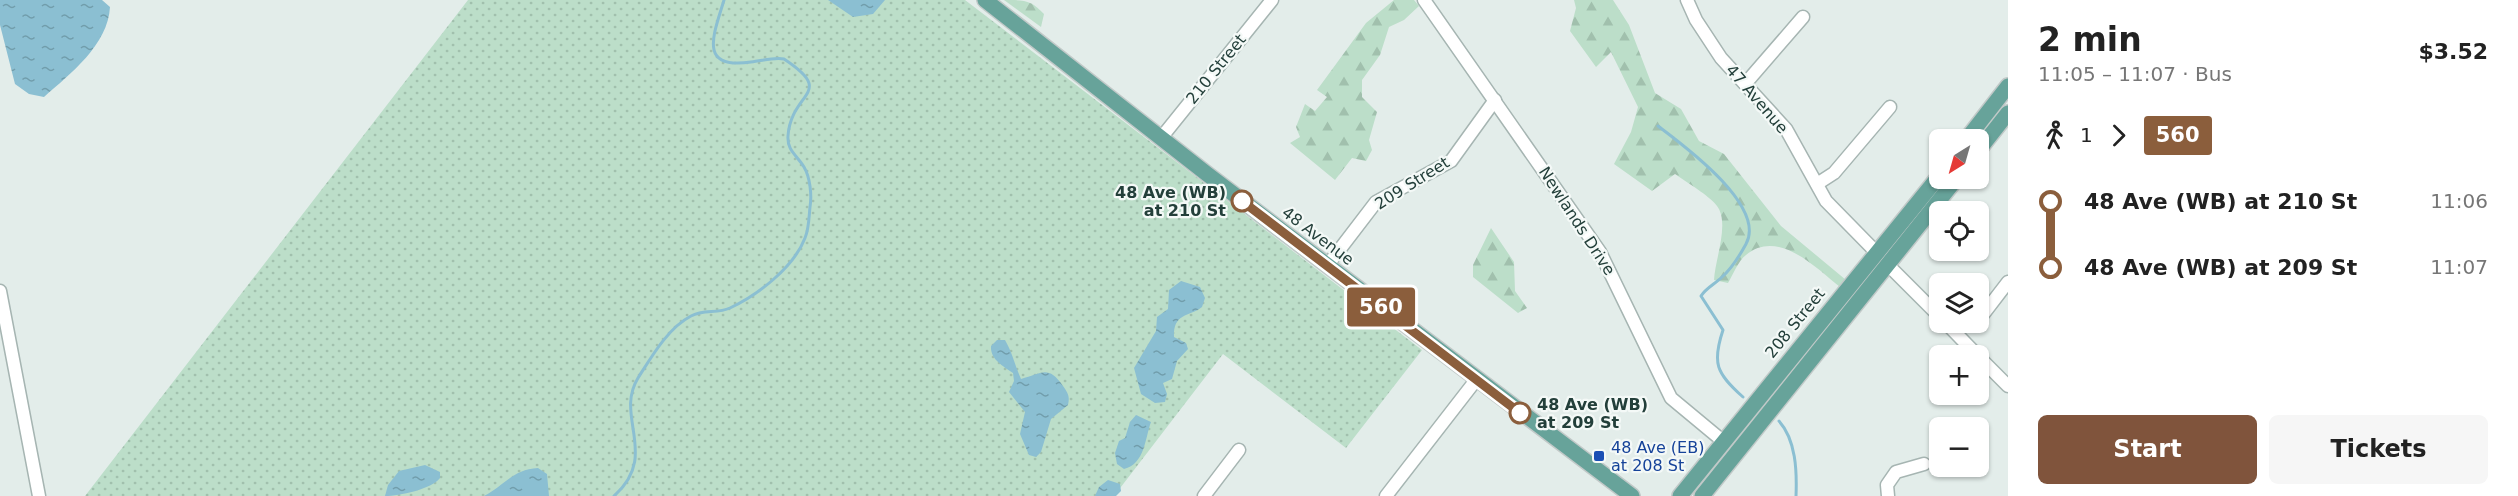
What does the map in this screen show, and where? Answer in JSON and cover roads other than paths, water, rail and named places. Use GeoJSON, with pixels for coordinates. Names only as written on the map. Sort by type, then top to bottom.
{"type":"FeatureCollection","features":[{"type":"Feature","properties":{"kind":"main road","name":"48 Avenue"},"geometry":{"type":"LineString","coordinates":[[985,0],[1327,266],[1632,496]]}},
{"type":"Feature","properties":{"kind":"main road"},"geometry":{"type":"LineString","coordinates":[[1974,129],[2008,86]]}},
{"type":"Feature","properties":{"kind":"main road"},"geometry":{"type":"LineString","coordinates":[[1976,126],[2008,104]]}},
{"type":"Feature","properties":{"kind":"main road"},"geometry":{"type":"LineString","coordinates":[[1989,137],[2008,113]]}},
{"type":"Feature","properties":{"kind":"main road","name":"208 Street"},"geometry":{"type":"LineString","coordinates":[[1680,496],[1875,251],[1929,189]]}},
{"type":"Feature","properties":{"kind":"main road"},"geometry":{"type":"LineString","coordinates":[[1887,264],[1892,246],[1920,212],[1933,189]]}},
{"type":"Feature","properties":{"kind":"main road"},"geometry":{"type":"LineString","coordinates":[[1702,496],[1948,189]]}},
{"type":"Feature","properties":{"kind":"main road"},"geometry":{"type":"LineString","coordinates":[[1808,364],[1847,302],[1875,266],[1875,251]]}},
{"type":"Feature","properties":{"kind":"street","name":"210 Street"},"geometry":{"type":"LineString","coordinates":[[1161,138],[1272,0]]}},
{"type":"Feature","properties":{"kind":"street","name":"Newlands Drive"},"geometry":{"type":"LineString","coordinates":[[1424,0],[1605,261],[1671,398],[1724,442]]}},
{"type":"Feature","properties":{"kind":"street","name":"47 Avenue"},"geometry":{"type":"LineString","coordinates":[[1687,0],[1696,20],[1721,58],[1786,129],[1826,201],[1875,251]]}},
{"type":"Feature","properties":{"kind":"street"},"geometry":{"type":"LineString","coordinates":[[1745,84],[1803,16]]}},
{"type":"Feature","properties":{"kind":"street","name":"209 Street"},"geometry":{"type":"LineString","coordinates":[[1327,266],[1376,202],[1451,161],[1495,100]]}},
{"type":"Feature","properties":{"kind":"street"},"geometry":{"type":"LineString","coordinates":[[1817,184],[1834,173],[1890,107]]}},
{"type":"Feature","properties":{"kind":"street"},"geometry":{"type":"LineString","coordinates":[[1887,264],[1929,306]]}},
{"type":"Feature","properties":{"kind":"street"},"geometry":{"type":"LineString","coordinates":[[1989,307],[2008,282]]}},
{"type":"Feature","properties":{"kind":"street"},"geometry":{"type":"LineString","coordinates":[[0,291],[39,496]]}},
{"type":"Feature","properties":{"kind":"street"},"geometry":{"type":"LineString","coordinates":[[1955,333],[1967,345]]}},
{"type":"Feature","properties":{"kind":"street"},"geometry":{"type":"LineString","coordinates":[[1963,341],[1969,333]]}},
{"type":"Feature","properties":{"kind":"street"},"geometry":{"type":"LineString","coordinates":[[1989,367],[2008,386]]}},
{"type":"Feature","properties":{"kind":"street"},"geometry":{"type":"LineString","coordinates":[[1388,495],[1476,380]]}},
{"type":"Feature","properties":{"kind":"street"},"geometry":{"type":"LineString","coordinates":[[1204,496],[1239,450]]}},
{"type":"Feature","properties":{"kind":"street"},"geometry":{"type":"LineString","coordinates":[[1888,496],[1887,485],[1896,472],[1924,464]]}},
{"type":"Feature","properties":{"kind":"water"},"geometry":{"type":"Polygon","coordinates":[[[0,0],[102,0],[110,7],[108,21],[95,46],[76,68],[44,97],[29,94],[15,84],[0,25],[0,0]]]}},
{"type":"Feature","properties":{"kind":"water"},"geometry":{"type":"Polygon","coordinates":[[[828,0],[885,0],[873,14],[853,17],[828,0]]]}},
{"type":"Feature","properties":{"kind":"water"},"geometry":{"type":"Polygon","coordinates":[[[1181,281],[1200,287],[1205,298],[1202,307],[1183,317],[1176,324],[1174,337],[1186,343],[1188,349],[1177,361],[1172,379],[1163,383],[1167,394],[1165,402],[1155,403],[1141,394],[1134,368],[1156,331],[1157,317],[1168,309],[1169,290],[1181,281]]]}},
{"type":"Feature","properties":{"kind":"water"},"geometry":{"type":"Polygon","coordinates":[[[997,340],[1005,340],[1021,379],[1039,373],[1048,373],[1058,379],[1068,395],[1068,405],[1051,419],[1041,452],[1036,457],[1029,455],[1020,434],[1025,412],[1009,392],[1014,381],[1013,373],[998,362],[991,351],[991,346],[997,340]]]}},
{"type":"Feature","properties":{"kind":"water"},"geometry":{"type":"Polygon","coordinates":[[[1136,415],[1151,422],[1140,456],[1136,462],[1124,469],[1117,464],[1115,453],[1119,441],[1125,438],[1130,422],[1136,415]]]}},
{"type":"Feature","properties":{"kind":"water"},"geometry":{"type":"Polygon","coordinates":[[[425,465],[440,472],[440,478],[436,482],[415,491],[385,496],[388,485],[399,471],[425,465]]]}},
{"type":"Feature","properties":{"kind":"water"},"geometry":{"type":"Polygon","coordinates":[[[538,468],[547,474],[549,496],[484,496],[522,471],[538,468]]]}},
{"type":"Feature","properties":{"kind":"water"},"geometry":{"type":"Polygon","coordinates":[[[1108,480],[1120,484],[1121,491],[1116,496],[1095,496],[1099,487],[1108,480]]]}},
{"type":"Feature","properties":{"kind":"waterway"},"geometry":{"type":"LineString","coordinates":[[614,496],[627,481],[634,466],[632,393],[638,378],[661,343],[691,316],[730,308],[763,288],[784,269],[800,249],[809,222],[811,197],[809,181],[804,167],[788,141],[791,121],[807,94],[809,87],[807,79],[784,59],[734,63],[716,55],[714,37],[724,0]]}},
{"type":"Feature","properties":{"kind":"waterway"},"geometry":{"type":"LineString","coordinates":[[1658,126],[1719,178],[1745,212],[1749,229],[1746,244],[1729,270],[1701,296],[1723,330],[1717,359],[1719,367],[1727,381],[1743,397]]}},
{"type":"Feature","properties":{"kind":"waterway"},"geometry":{"type":"LineString","coordinates":[[1779,421],[1792,446],[1796,466],[1796,496]]}},
{"type":"Feature","properties":{"kind":"place","name":"48 Ave (WB) at 210 St"},"geometry":{"type":"Point","coordinates":[1242,201]}},
{"type":"Feature","properties":{"kind":"place","name":"48 Ave (WB) at 209 St"},"geometry":{"type":"Point","coordinates":[1520,413]}},
{"type":"Feature","properties":{"kind":"place","name":"48 Ave (EB) at 208 St"},"geometry":{"type":"Point","coordinates":[1599,456]}}]}
